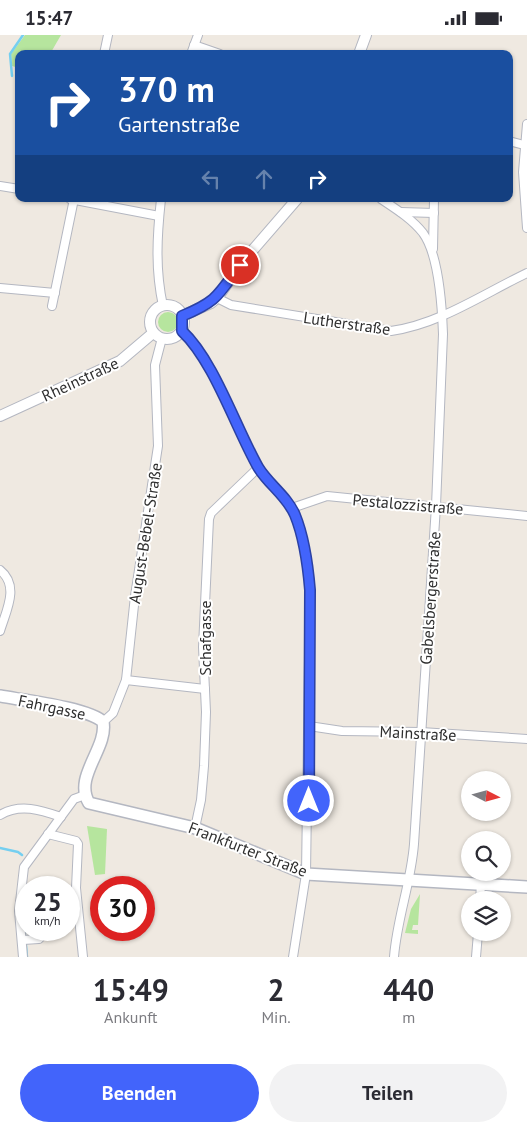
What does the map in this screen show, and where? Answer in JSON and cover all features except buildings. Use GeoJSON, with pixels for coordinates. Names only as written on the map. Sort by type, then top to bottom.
{"type":"FeatureCollection","features":[{"type":"Feature","properties":{"kind":"main road","name":"Fahrgasse"},"geometry":{"type":"LineString","coordinates":[[0,696],[78,711],[95,716],[103,722]]}},
{"type":"Feature","properties":{"kind":"main road"},"geometry":{"type":"LineString","coordinates":[[85,793],[89,771],[103,732],[103,722]]}},
{"type":"Feature","properties":{"kind":"main road","name":"Frankfurter Straße"},"geometry":{"type":"LineString","coordinates":[[85,793],[88,801],[93,804],[152,816],[195,828],[306,874],[527,887]]}},
{"type":"Feature","properties":{"kind":"street"},"geometry":{"type":"LineString","coordinates":[[105,50],[108,35]]}},
{"type":"Feature","properties":{"kind":"street"},"geometry":{"type":"LineString","coordinates":[[192,50],[198,35]]}},
{"type":"Feature","properties":{"kind":"street"},"geometry":{"type":"LineString","coordinates":[[360,50],[366,35]]}},
{"type":"Feature","properties":{"kind":"street"},"geometry":{"type":"LineString","coordinates":[[194,45],[208,50]]}},
{"type":"Feature","properties":{"kind":"street"},"geometry":{"type":"LineString","coordinates":[[527,124],[523,172],[527,228]]}},
{"type":"Feature","properties":{"kind":"street"},"geometry":{"type":"LineString","coordinates":[[513,142],[524,145]]}},
{"type":"Feature","properties":{"kind":"street"},"geometry":{"type":"LineString","coordinates":[[0,186],[15,188]]}},
{"type":"Feature","properties":{"kind":"street"},"geometry":{"type":"LineString","coordinates":[[52,306],[71,202]]}},
{"type":"Feature","properties":{"kind":"street"},"geometry":{"type":"LineString","coordinates":[[87,202],[159,216]]}},
{"type":"Feature","properties":{"kind":"street"},"geometry":{"type":"LineString","coordinates":[[161,202],[157,272],[163,306]]}},
{"type":"Feature","properties":{"kind":"street"},"geometry":{"type":"LineString","coordinates":[[182,316],[211,303],[217,298],[245,259],[293,202]]}},
{"type":"Feature","properties":{"kind":"street"},"geometry":{"type":"LineString","coordinates":[[385,202],[400,212],[424,234],[433,256]]}},
{"type":"Feature","properties":{"kind":"street"},"geometry":{"type":"LineString","coordinates":[[433,256],[434,202]]}},
{"type":"Feature","properties":{"kind":"street"},"geometry":{"type":"LineString","coordinates":[[400,212],[434,213]]}},
{"type":"Feature","properties":{"kind":"street","name":"Gabelsbergerstraße"},"geometry":{"type":"LineString","coordinates":[[394,957],[398,921],[410,880],[436,506],[444,346],[442,315],[433,256]]}},
{"type":"Feature","properties":{"kind":"street","name":"Lutherstraße"},"geometry":{"type":"LineString","coordinates":[[217,298],[231,305],[383,331],[417,326],[527,273]]}},
{"type":"Feature","properties":{"kind":"street"},"geometry":{"type":"LineString","coordinates":[[0,288],[54,293]]}},
{"type":"Feature","properties":{"kind":"street"},"geometry":{"type":"LineString","coordinates":[[182,331],[173,338],[158,335],[150,322],[151,317],[158,308],[163,306],[172,306],[182,316],[182,331],[198,347],[258,468],[292,508],[296,517],[309,580],[306,874],[294,957]]}},
{"type":"Feature","properties":{"kind":"street","name":"Rheinstraße"},"geometry":{"type":"LineString","coordinates":[[0,416],[120,361],[158,335]]}},
{"type":"Feature","properties":{"kind":"street","name":"August-Bebel-Straße"},"geometry":{"type":"LineString","coordinates":[[103,722],[113,713],[126,680],[135,596],[158,446],[155,365],[158,335]]}},
{"type":"Feature","properties":{"kind":"street","name":"Schafgasse"},"geometry":{"type":"LineString","coordinates":[[195,828],[204,782],[205,689],[203,647],[208,519],[211,513],[258,468]]}},
{"type":"Feature","properties":{"kind":"street","name":"Pestalozzistraße"},"geometry":{"type":"LineString","coordinates":[[292,508],[327,496],[527,515]]}},
{"type":"Feature","properties":{"kind":"street"},"geometry":{"type":"LineString","coordinates":[[0,570],[12,589],[0,631]]}},
{"type":"Feature","properties":{"kind":"street"},"geometry":{"type":"LineString","coordinates":[[126,680],[205,689]]}},
{"type":"Feature","properties":{"kind":"street","name":"Mainstraße"},"geometry":{"type":"LineString","coordinates":[[309,727],[342,731],[421,732],[527,739]]}},
{"type":"Feature","properties":{"kind":"street"},"geometry":{"type":"LineString","coordinates":[[22,876],[28,859],[74,799],[85,793]]}},
{"type":"Feature","properties":{"kind":"street"},"geometry":{"type":"LineString","coordinates":[[0,815],[11,809],[21,808],[61,817]]}},
{"type":"Feature","properties":{"kind":"street"},"geometry":{"type":"LineString","coordinates":[[48,834],[76,841],[78,844],[77,876]]}},
{"type":"Feature","properties":{"kind":"street"},"geometry":{"type":"LineString","coordinates":[[481,884],[481,891]]}},
{"type":"Feature","properties":{"kind":"street"},"geometry":{"type":"LineString","coordinates":[[80,931],[83,957]]}},
{"type":"Feature","properties":{"kind":"street"},"geometry":{"type":"LineString","coordinates":[[23,957],[26,941]]}},
{"type":"Feature","properties":{"kind":"street"},"geometry":{"type":"LineString","coordinates":[[476,957],[477,941]]}},
{"type":"Feature","properties":{"kind":"green space"},"geometry":{"type":"Polygon","coordinates":[[[25,35],[61,35],[52,50],[15,50],[15,67],[12,66],[11,54],[25,35]]]}},
{"type":"Feature","properties":{"kind":"green space"},"geometry":{"type":"Polygon","coordinates":[[[168,312],[175,315],[178,322],[175,329],[168,332],[161,329],[158,322],[161,315],[168,312]]]}},
{"type":"Feature","properties":{"kind":"green space"},"geometry":{"type":"Polygon","coordinates":[[[87,826],[107,829],[105,874],[95,875],[87,826]]]}},
{"type":"Feature","properties":{"kind":"green space"},"geometry":{"type":"Polygon","coordinates":[[[420,894],[418,925],[413,925],[412,930],[418,930],[418,934],[405,933],[411,909],[420,894]]]}},
{"type":"Feature","properties":{"kind":"waterway"},"geometry":{"type":"LineString","coordinates":[[12,76],[10,54],[23,35]]}},
{"type":"Feature","properties":{"kind":"waterway"},"geometry":{"type":"LineString","coordinates":[[0,848],[18,852],[22,855]]}},
{"type":"Feature","properties":{"kind":"waterway"},"geometry":{"type":"LineString","coordinates":[[26,941],[27,957]]}},
{"type":"Feature","properties":{"kind":"route"},"geometry":{"type":"LineString","coordinates":[[240,265],[217,298],[211,303],[182,316],[184,321],[182,331],[198,347],[258,468],[292,508],[296,517],[308,569],[310,590],[309,801]]}}]}
